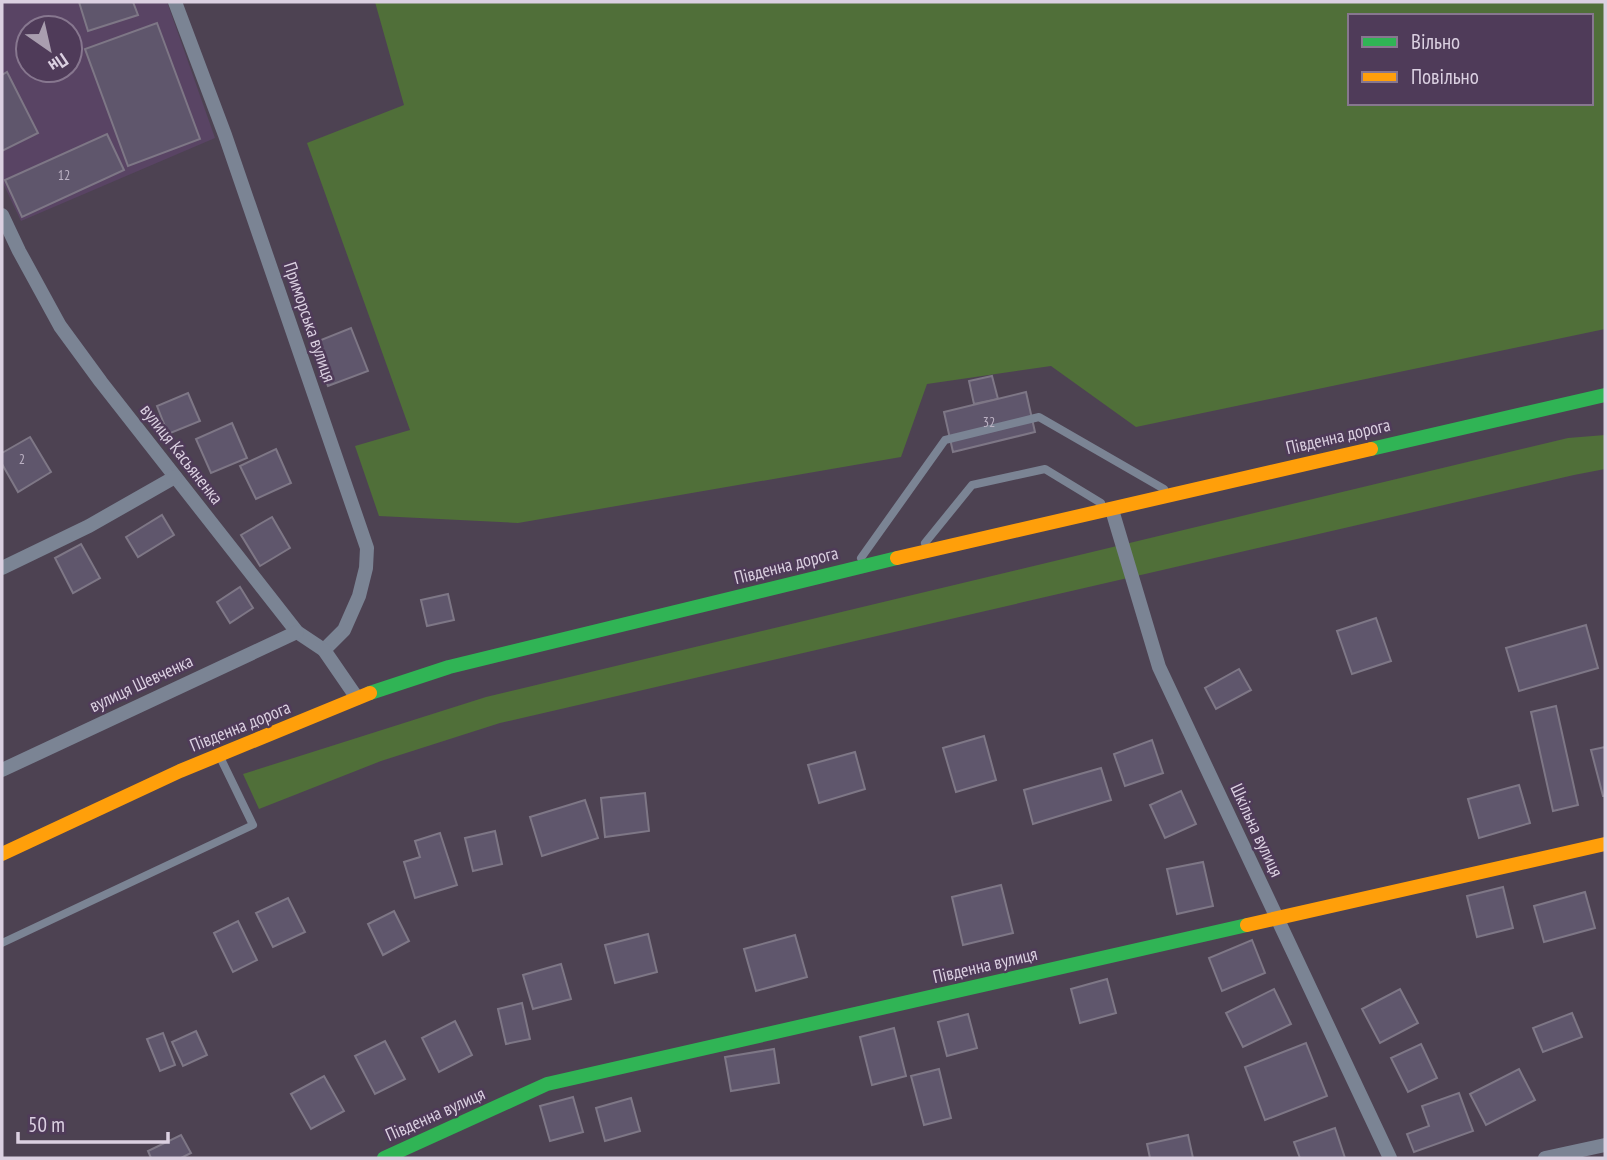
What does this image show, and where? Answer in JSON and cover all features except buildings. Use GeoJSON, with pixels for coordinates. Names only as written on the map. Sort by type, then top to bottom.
{"type":"FeatureCollection","features":[{"type":"Feature","properties":{"kind":"main road","name":"Південна дорога"},"geometry":{"type":"LineString","coordinates":[[2,854],[219,755],[358,698],[449,667],[854,568],[1605,395]]}},
{"type":"Feature","properties":{"kind":"main road","name":"Південна вулиця"},"geometry":{"type":"LineString","coordinates":[[384,1158],[547,1084],[1605,845]]}},
{"type":"Feature","properties":{"kind":"street","name":"Приморська вулиця"},"geometry":{"type":"LineString","coordinates":[[175,2],[225,135],[367,548],[366,568],[359,596],[344,630],[324,650]]}},
{"type":"Feature","properties":{"kind":"street","name":"вулиця Касьяненка"},"geometry":{"type":"LineString","coordinates":[[2,215],[61,326],[101,382],[297,632],[324,650],[358,698]]}},
{"type":"Feature","properties":{"kind":"street"},"geometry":{"type":"LineString","coordinates":[[1565,404],[1605,405]]}},
{"type":"Feature","properties":{"kind":"street"},"geometry":{"type":"LineString","coordinates":[[2,568],[89,526],[175,477]]}},
{"type":"Feature","properties":{"kind":"street","name":"Шкільна вулиця"},"geometry":{"type":"LineString","coordinates":[[1112,509],[1159,667],[1390,1158]]}},
{"type":"Feature","properties":{"kind":"street","name":"вулиця Шевченка"},"geometry":{"type":"LineString","coordinates":[[2,770],[297,632]]}},
{"type":"Feature","properties":{"kind":"street"},"geometry":{"type":"LineString","coordinates":[[1545,1158],[1605,1145]]}},
{"type":"Feature","properties":{"kind":"lane"},"geometry":{"type":"LineString","coordinates":[[854,568],[945,440],[1039,417],[1173,494]]}},
{"type":"Feature","properties":{"kind":"lane"},"geometry":{"type":"LineString","coordinates":[[917,554],[972,485],[1045,469],[1112,509]]}},
{"type":"Feature","properties":{"kind":"lane"},"geometry":{"type":"LineString","coordinates":[[2,943],[253,825],[219,755]]}},
{"type":"Feature","properties":{"kind":"shaded area"},"geometry":{"type":"Polygon","coordinates":[[[2,2],[167,2],[215,138],[21,221],[2,181],[2,2]]]}},
{"type":"Feature","properties":{"kind":"green space"},"geometry":{"type":"Polygon","coordinates":[[[375,2],[1605,2],[1605,329],[1136,427],[1051,366],[927,384],[901,457],[518,523],[379,516],[355,446],[410,430],[307,143],[404,105],[375,2]]]}},
{"type":"Feature","properties":{"kind":"green space"},"geometry":{"type":"Polygon","coordinates":[[[1605,435],[1605,469],[500,723],[381,761],[259,809],[243,774],[486,697],[1568,438],[1605,435]]]}},
{"type":"Feature","properties":{"kind":"traffic: fast"},"geometry":{"type":"LineString","coordinates":[[1371,449],[1605,395]]}},
{"type":"Feature","properties":{"kind":"traffic: fast"},"geometry":{"type":"LineString","coordinates":[[370,693],[449,667],[897,558]]}},
{"type":"Feature","properties":{"kind":"traffic: fast"},"geometry":{"type":"LineString","coordinates":[[384,1158],[547,1084],[1247,925]]}},
{"type":"Feature","properties":{"kind":"traffic: slow"},"geometry":{"type":"LineString","coordinates":[[897,558],[1371,449]]}},
{"type":"Feature","properties":{"kind":"traffic: slow"},"geometry":{"type":"LineString","coordinates":[[2,854],[180,771],[370,693]]}},
{"type":"Feature","properties":{"kind":"traffic: slow"},"geometry":{"type":"LineString","coordinates":[[1247,925],[1605,844]]}}]}
